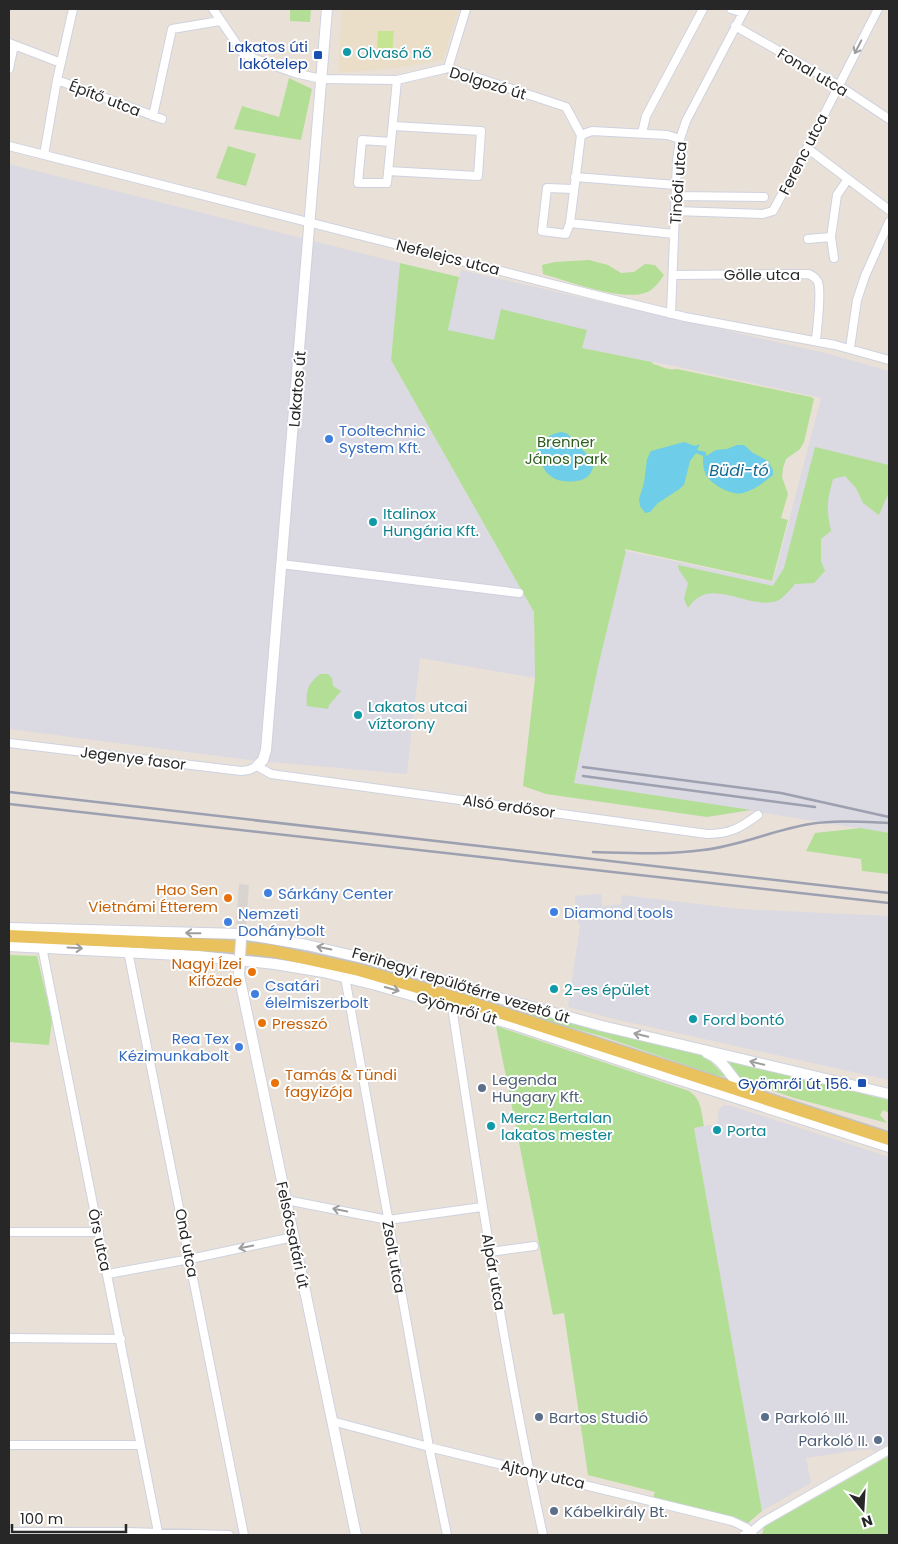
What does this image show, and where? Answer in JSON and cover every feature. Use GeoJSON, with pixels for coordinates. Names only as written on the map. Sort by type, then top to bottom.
{"type":"FeatureCollection","features":[{"type":"Feature","properties":{"kind":"main road","name":"Ferihegyi repülőtérre vezető út"},"geometry":{"type":"LineString","coordinates":[[9,936],[227,946],[272,951],[320,961],[413,985],[889,1138]]}},
{"type":"Feature","properties":{"kind":"street","name":"Építő utca"},"geometry":{"type":"LineString","coordinates":[[44,155],[57,80],[73,9]]}},
{"type":"Feature","properties":{"kind":"street","name":"Dolgozó út"},"geometry":{"type":"LineString","coordinates":[[213,9],[236,45],[250,57],[295,74],[321,79],[397,80],[448,68],[566,107],[580,135]]}},
{"type":"Feature","properties":{"kind":"street","name":"Lakatos út"},"geometry":{"type":"LineString","coordinates":[[257,766],[263,760],[266,750],[328,9]]}},
{"type":"Feature","properties":{"kind":"street"},"geometry":{"type":"LineString","coordinates":[[448,68],[466,9]]}},
{"type":"Feature","properties":{"kind":"street"},"geometry":{"type":"LineString","coordinates":[[642,133],[646,116],[703,9]]}},
{"type":"Feature","properties":{"kind":"street"},"geometry":{"type":"LineString","coordinates":[[731,9],[744,11]]}},
{"type":"Feature","properties":{"kind":"street","name":"Ferenc utca"},"geometry":{"type":"LineString","coordinates":[[675,211],[763,214],[771,212],[776,207],[878,9]]}},
{"type":"Feature","properties":{"kind":"street","name":"Tinódi utca"},"geometry":{"type":"LineString","coordinates":[[671,314],[676,185],[680,139],[686,121],[744,11]]}},
{"type":"Feature","properties":{"kind":"street","name":"Építő utca"},"geometry":{"type":"LineString","coordinates":[[153,116],[172,29],[220,21]]}},
{"type":"Feature","properties":{"kind":"street","name":"Fonal utca"},"geometry":{"type":"LineString","coordinates":[[736,26],[838,85],[889,119]]}},
{"type":"Feature","properties":{"kind":"street","name":"Építő utca"},"geometry":{"type":"LineString","coordinates":[[9,69],[11,44],[61,63]]}},
{"type":"Feature","properties":{"kind":"street","name":"Építő utca"},"geometry":{"type":"LineString","coordinates":[[57,80],[162,119]]}},
{"type":"Feature","properties":{"kind":"street"},"geometry":{"type":"LineString","coordinates":[[391,142],[362,140],[358,183],[387,183],[391,142],[392,126],[397,80]]}},
{"type":"Feature","properties":{"kind":"street"},"geometry":{"type":"LineString","coordinates":[[388,171],[478,176],[481,131],[392,126]]}},
{"type":"Feature","properties":{"kind":"street"},"geometry":{"type":"LineString","coordinates":[[574,189],[547,188],[542,231],[566,234],[570,223],[574,189],[575,177],[580,135],[592,131],[642,133],[667,135],[680,139]]}},
{"type":"Feature","properties":{"kind":"street","name":"Nefelejcs utca"},"geometry":{"type":"LineString","coordinates":[[9,146],[671,314],[816,340],[889,360]]}},
{"type":"Feature","properties":{"kind":"street"},"geometry":{"type":"LineString","coordinates":[[807,148],[889,210]]}},
{"type":"Feature","properties":{"kind":"street"},"geometry":{"type":"LineString","coordinates":[[575,177],[676,185]]}},
{"type":"Feature","properties":{"kind":"street"},"geometry":{"type":"LineString","coordinates":[[834,258],[831,237],[836,195],[848,179]]}},
{"type":"Feature","properties":{"kind":"street"},"geometry":{"type":"LineString","coordinates":[[676,196],[764,197]]}},
{"type":"Feature","properties":{"kind":"street"},"geometry":{"type":"LineString","coordinates":[[850,348],[857,300],[865,276],[889,222]]}},
{"type":"Feature","properties":{"kind":"street"},"geometry":{"type":"LineString","coordinates":[[570,223],[674,234]]}},
{"type":"Feature","properties":{"kind":"street"},"geometry":{"type":"LineString","coordinates":[[808,239],[831,237]]}},
{"type":"Feature","properties":{"kind":"street","name":"Gölle utca"},"geometry":{"type":"LineString","coordinates":[[673,275],[809,274],[818,281],[819,290],[816,340]]}},
{"type":"Feature","properties":{"kind":"street"},"geometry":{"type":"LineString","coordinates":[[281,564],[519,593]]}},
{"type":"Feature","properties":{"kind":"street","name":"Jegenye fasor"},"geometry":{"type":"LineString","coordinates":[[9,743],[240,771],[249,770],[257,766]]}},
{"type":"Feature","properties":{"kind":"street","name":"Alsó erdősor"},"geometry":{"type":"LineString","coordinates":[[257,766],[271,774],[707,834],[733,831],[758,815]]}},
{"type":"Feature","properties":{"kind":"street","name":"Gyömrői út"},"geometry":{"type":"LineString","coordinates":[[9,928],[242,937],[307,945],[354,955],[499,998],[688,1047],[889,1094]]}},
{"type":"Feature","properties":{"kind":"street","name":"Felsőcsatári út"},"geometry":{"type":"LineString","coordinates":[[242,937],[239,975],[356,1535]]}},
{"type":"Feature","properties":{"kind":"street","name":"Gyömrői út"},"geometry":{"type":"LineString","coordinates":[[9,946],[239,958],[345,977],[515,1025],[889,1147]]}},
{"type":"Feature","properties":{"kind":"street","name":"Örs utca"},"geometry":{"type":"LineString","coordinates":[[42,947],[158,1532]]}},
{"type":"Feature","properties":{"kind":"street","name":"Ond utca"},"geometry":{"type":"LineString","coordinates":[[128,951],[244,1535]]}},
{"type":"Feature","properties":{"kind":"street","name":"Zsolt utca"},"geometry":{"type":"LineString","coordinates":[[345,977],[429,1447],[447,1535]]}},
{"type":"Feature","properties":{"kind":"street","name":"Alpár utca"},"geometry":{"type":"LineString","coordinates":[[452,1007],[482,1207],[529,1470],[543,1535]]}},
{"type":"Feature","properties":{"kind":"street","name":"Gyömrői út"},"geometry":{"type":"LineString","coordinates":[[688,1047],[714,1056],[723,1065],[735,1083],[748,1094]]}},
{"type":"Feature","properties":{"kind":"street"},"geometry":{"type":"LineString","coordinates":[[286,1200],[388,1220],[482,1207]]}},
{"type":"Feature","properties":{"kind":"street"},"geometry":{"type":"LineString","coordinates":[[9,1232],[98,1232]]}},
{"type":"Feature","properties":{"kind":"street"},"geometry":{"type":"LineString","coordinates":[[108,1274],[293,1237]]}},
{"type":"Feature","properties":{"kind":"street"},"geometry":{"type":"LineString","coordinates":[[490,1252],[534,1246]]}},
{"type":"Feature","properties":{"kind":"street"},"geometry":{"type":"LineString","coordinates":[[9,1338],[121,1339]]}},
{"type":"Feature","properties":{"kind":"street","name":"Ajtony utca"},"geometry":{"type":"LineString","coordinates":[[332,1421],[429,1447],[732,1521],[749,1534]]}},
{"type":"Feature","properties":{"kind":"street"},"geometry":{"type":"LineString","coordinates":[[9,1445],[140,1445]]}},
{"type":"Feature","properties":{"kind":"street"},"geometry":{"type":"LineString","coordinates":[[749,1534],[763,1522],[889,1450]]}},
{"type":"Feature","properties":{"kind":"street"},"geometry":{"type":"LineString","coordinates":[[9,1532],[158,1532],[228,1535]]}},
{"type":"Feature","properties":{"kind":"shaded area"},"geometry":{"type":"Polygon","coordinates":[[[342,9],[459,9],[443,60],[397,68],[338,73],[342,9]]]}},
{"type":"Feature","properties":{"kind":"shaded area"},"geometry":{"type":"Polygon","coordinates":[[[9,164],[400,263],[391,360],[534,612],[535,678],[420,658],[407,774],[249,760],[9,729],[9,164]]]}},
{"type":"Feature","properties":{"kind":"shaded area"},"geometry":{"type":"Polygon","coordinates":[[[461,270],[829,354],[889,371],[889,833],[574,783],[598,667],[626,551],[773,582],[821,398],[582,348],[586,330],[501,309],[494,341],[447,330],[461,270]]]}},
{"type":"Feature","properties":{"kind":"shaded area"},"geometry":{"type":"Polygon","coordinates":[[[239,884],[249,885],[246,926],[236,925],[239,884]]]}},
{"type":"Feature","properties":{"kind":"shaded area"},"geometry":{"type":"Polygon","coordinates":[[[601,894],[602,906],[621,904],[622,895],[740,909],[889,916],[889,1080],[568,1007],[580,926],[576,919],[575,896],[601,894]]]}},
{"type":"Feature","properties":{"kind":"shaded area"},"geometry":{"type":"Polygon","coordinates":[[[724,1105],[889,1157],[889,1443],[874,1452],[872,1449],[859,1450],[806,1458],[811,1483],[762,1511],[694,1128],[717,1124],[719,1109],[724,1105]]]}},
{"type":"Feature","properties":{"kind":"green space"},"geometry":{"type":"Polygon","coordinates":[[[290,9],[311,9],[310,22],[290,21],[290,9]]]}},
{"type":"Feature","properties":{"kind":"green space"},"geometry":{"type":"Polygon","coordinates":[[[378,31],[394,31],[392,56],[377,55],[378,31]]]}},
{"type":"Feature","properties":{"kind":"green space"},"geometry":{"type":"Polygon","coordinates":[[[289,78],[312,89],[301,140],[234,129],[242,106],[279,117],[289,78]]]}},
{"type":"Feature","properties":{"kind":"green space"},"geometry":{"type":"Polygon","coordinates":[[[228,146],[256,154],[246,186],[216,178],[228,146]]]}},
{"type":"Feature","properties":{"kind":"green space"},"geometry":{"type":"Polygon","coordinates":[[[589,260],[608,265],[621,273],[634,272],[645,264],[655,265],[664,275],[651,290],[634,295],[594,289],[543,274],[542,265],[555,262],[589,260]]]}},
{"type":"Feature","properties":{"kind":"green space","name":"Brenner János park"},"geometry":{"type":"Polygon","coordinates":[[[400,263],[459,277],[448,330],[494,340],[501,309],[587,330],[582,348],[652,362],[667,369],[677,369],[814,399],[804,442],[800,449],[786,459],[783,468],[782,477],[788,494],[781,518],[788,520],[772,581],[625,549],[574,783],[751,810],[707,817],[546,794],[523,786],[535,678],[534,612],[391,360],[400,263]]]}},
{"type":"Feature","properties":{"kind":"green space"},"geometry":{"type":"Polygon","coordinates":[[[815,447],[889,465],[889,492],[879,515],[863,503],[856,488],[845,476],[833,479],[828,505],[831,531],[821,539],[821,561],[825,571],[814,583],[795,584],[782,598],[773,602],[763,603],[730,595],[708,594],[698,598],[688,608],[684,599],[688,583],[679,570],[678,565],[773,586],[784,568],[815,447]]]}},
{"type":"Feature","properties":{"kind":"green space"},"geometry":{"type":"Polygon","coordinates":[[[320,674],[328,674],[332,678],[333,686],[341,691],[329,705],[328,709],[307,706],[308,688],[312,681],[320,674]]]}},
{"type":"Feature","properties":{"kind":"green space"},"geometry":{"type":"Polygon","coordinates":[[[861,828],[889,833],[889,874],[862,871],[861,859],[806,851],[815,833],[861,828]]]}},
{"type":"Feature","properties":{"kind":"green space"},"geometry":{"type":"Polygon","coordinates":[[[9,955],[37,956],[52,1020],[49,1045],[9,1042],[9,955]]]}},
{"type":"Feature","properties":{"kind":"green space"},"geometry":{"type":"Polygon","coordinates":[[[520,1011],[692,1051],[704,1055],[726,1077],[715,1075],[604,1037],[520,1013],[520,1011]]]}},
{"type":"Feature","properties":{"kind":"green space"},"geometry":{"type":"Polygon","coordinates":[[[496,1026],[689,1091],[699,1102],[704,1126],[694,1128],[762,1511],[748,1523],[737,1518],[653,1498],[655,1492],[588,1475],[564,1313],[553,1315],[496,1026]]]}},
{"type":"Feature","properties":{"kind":"green space"},"geometry":{"type":"Polygon","coordinates":[[[727,1059],[887,1100],[889,1101],[889,1113],[883,1110],[880,1115],[887,1123],[794,1098],[744,1081],[736,1075],[727,1059]]]}},
{"type":"Feature","properties":{"kind":"green space"},"geometry":{"type":"Polygon","coordinates":[[[889,1456],[889,1535],[762,1535],[764,1527],[889,1456]]]}},
{"type":"Feature","properties":{"kind":"water"},"geometry":{"type":"Polygon","coordinates":[[[562,432],[568,434],[594,462],[591,472],[584,479],[570,481],[556,479],[546,472],[542,465],[538,449],[540,445],[548,437],[562,432]]]}},
{"type":"Feature","properties":{"kind":"water","name":"Büdi-tó"},"geometry":{"type":"Polygon","coordinates":[[[684,442],[695,446],[700,444],[697,450],[706,452],[706,456],[716,450],[744,445],[753,453],[768,461],[773,470],[773,475],[751,490],[743,493],[733,493],[723,489],[709,479],[704,470],[703,456],[696,453],[690,461],[684,485],[658,503],[650,512],[645,513],[640,506],[639,499],[644,483],[647,459],[651,451],[684,442]]]}},
{"type":"Feature","properties":{"kind":"railway"},"geometry":{"type":"LineString","coordinates":[[583,767],[781,793],[889,817]]}},
{"type":"Feature","properties":{"kind":"railway"},"geometry":{"type":"LineString","coordinates":[[583,776],[815,807]]}},
{"type":"Feature","properties":{"kind":"railway"},"geometry":{"type":"LineString","coordinates":[[9,792],[889,893]]}},
{"type":"Feature","properties":{"kind":"railway"},"geometry":{"type":"LineString","coordinates":[[9,804],[889,903]]}},
{"type":"Feature","properties":{"kind":"railway"},"geometry":{"type":"LineString","coordinates":[[593,852],[689,852],[730,845],[810,824],[840,822],[889,823]]}},
{"type":"Feature","properties":{"kind":"place","name":"Olvasó nő"},"geometry":{"type":"Point","coordinates":[347,52]}},
{"type":"Feature","properties":{"kind":"place","name":"Lakatos úti lakótelep"},"geometry":{"type":"Point","coordinates":[318,55]}},
{"type":"Feature","properties":{"kind":"place","name":"Tooltechnic System Kft."},"geometry":{"type":"Point","coordinates":[329,439]}},
{"type":"Feature","properties":{"kind":"place","name":"Italinox Hungária Kft."},"geometry":{"type":"Point","coordinates":[373,522]}},
{"type":"Feature","properties":{"kind":"place","name":"Lakatos utcai víztorony"},"geometry":{"type":"Point","coordinates":[358,715]}},
{"type":"Feature","properties":{"kind":"place","name":"Sárkány Center"},"geometry":{"type":"Point","coordinates":[268,893]}},
{"type":"Feature","properties":{"kind":"place","name":"Hao Sen Vietnámi Étterem"},"geometry":{"type":"Point","coordinates":[228,898]}},
{"type":"Feature","properties":{"kind":"place","name":"Diamond tools"},"geometry":{"type":"Point","coordinates":[554,912]}},
{"type":"Feature","properties":{"kind":"place","name":"Nemzeti Dohánybolt"},"geometry":{"type":"Point","coordinates":[228,922]}},
{"type":"Feature","properties":{"kind":"place","name":"Nagyi Ízei Kifőzde"},"geometry":{"type":"Point","coordinates":[252,972]}},
{"type":"Feature","properties":{"kind":"place","name":"2-es épület"},"geometry":{"type":"Point","coordinates":[554,989]}},
{"type":"Feature","properties":{"kind":"place","name":"Csatári élelmiszerbolt"},"geometry":{"type":"Point","coordinates":[255,994]}},
{"type":"Feature","properties":{"kind":"place","name":"Ford bontó"},"geometry":{"type":"Point","coordinates":[693,1019]}},
{"type":"Feature","properties":{"kind":"place","name":"Presszó"},"geometry":{"type":"Point","coordinates":[262,1023]}},
{"type":"Feature","properties":{"kind":"place","name":"Rea Tex Kézimunkabolt"},"geometry":{"type":"Point","coordinates":[239,1047]}},
{"type":"Feature","properties":{"kind":"place","name":"Tamás & Tündi fagyizója"},"geometry":{"type":"Point","coordinates":[275,1083]}},
{"type":"Feature","properties":{"kind":"place","name":"Gyömrői út 156."},"geometry":{"type":"Point","coordinates":[862,1083]}},
{"type":"Feature","properties":{"kind":"place","name":"Legenda Hungary Kft."},"geometry":{"type":"Point","coordinates":[482,1088]}},
{"type":"Feature","properties":{"kind":"place","name":"Mercz Bertalan lakatos mester"},"geometry":{"type":"Point","coordinates":[491,1126]}},
{"type":"Feature","properties":{"kind":"place","name":"Porta"},"geometry":{"type":"Point","coordinates":[717,1130]}},
{"type":"Feature","properties":{"kind":"place","name":"Bartos Studió"},"geometry":{"type":"Point","coordinates":[539,1417]}},
{"type":"Feature","properties":{"kind":"place","name":"Parkoló III."},"geometry":{"type":"Point","coordinates":[765,1417]}},
{"type":"Feature","properties":{"kind":"place","name":"Parkoló II."},"geometry":{"type":"Point","coordinates":[878,1440]}},
{"type":"Feature","properties":{"kind":"place","name":"Kábelkirály Bt."},"geometry":{"type":"Point","coordinates":[554,1511]}}]}
